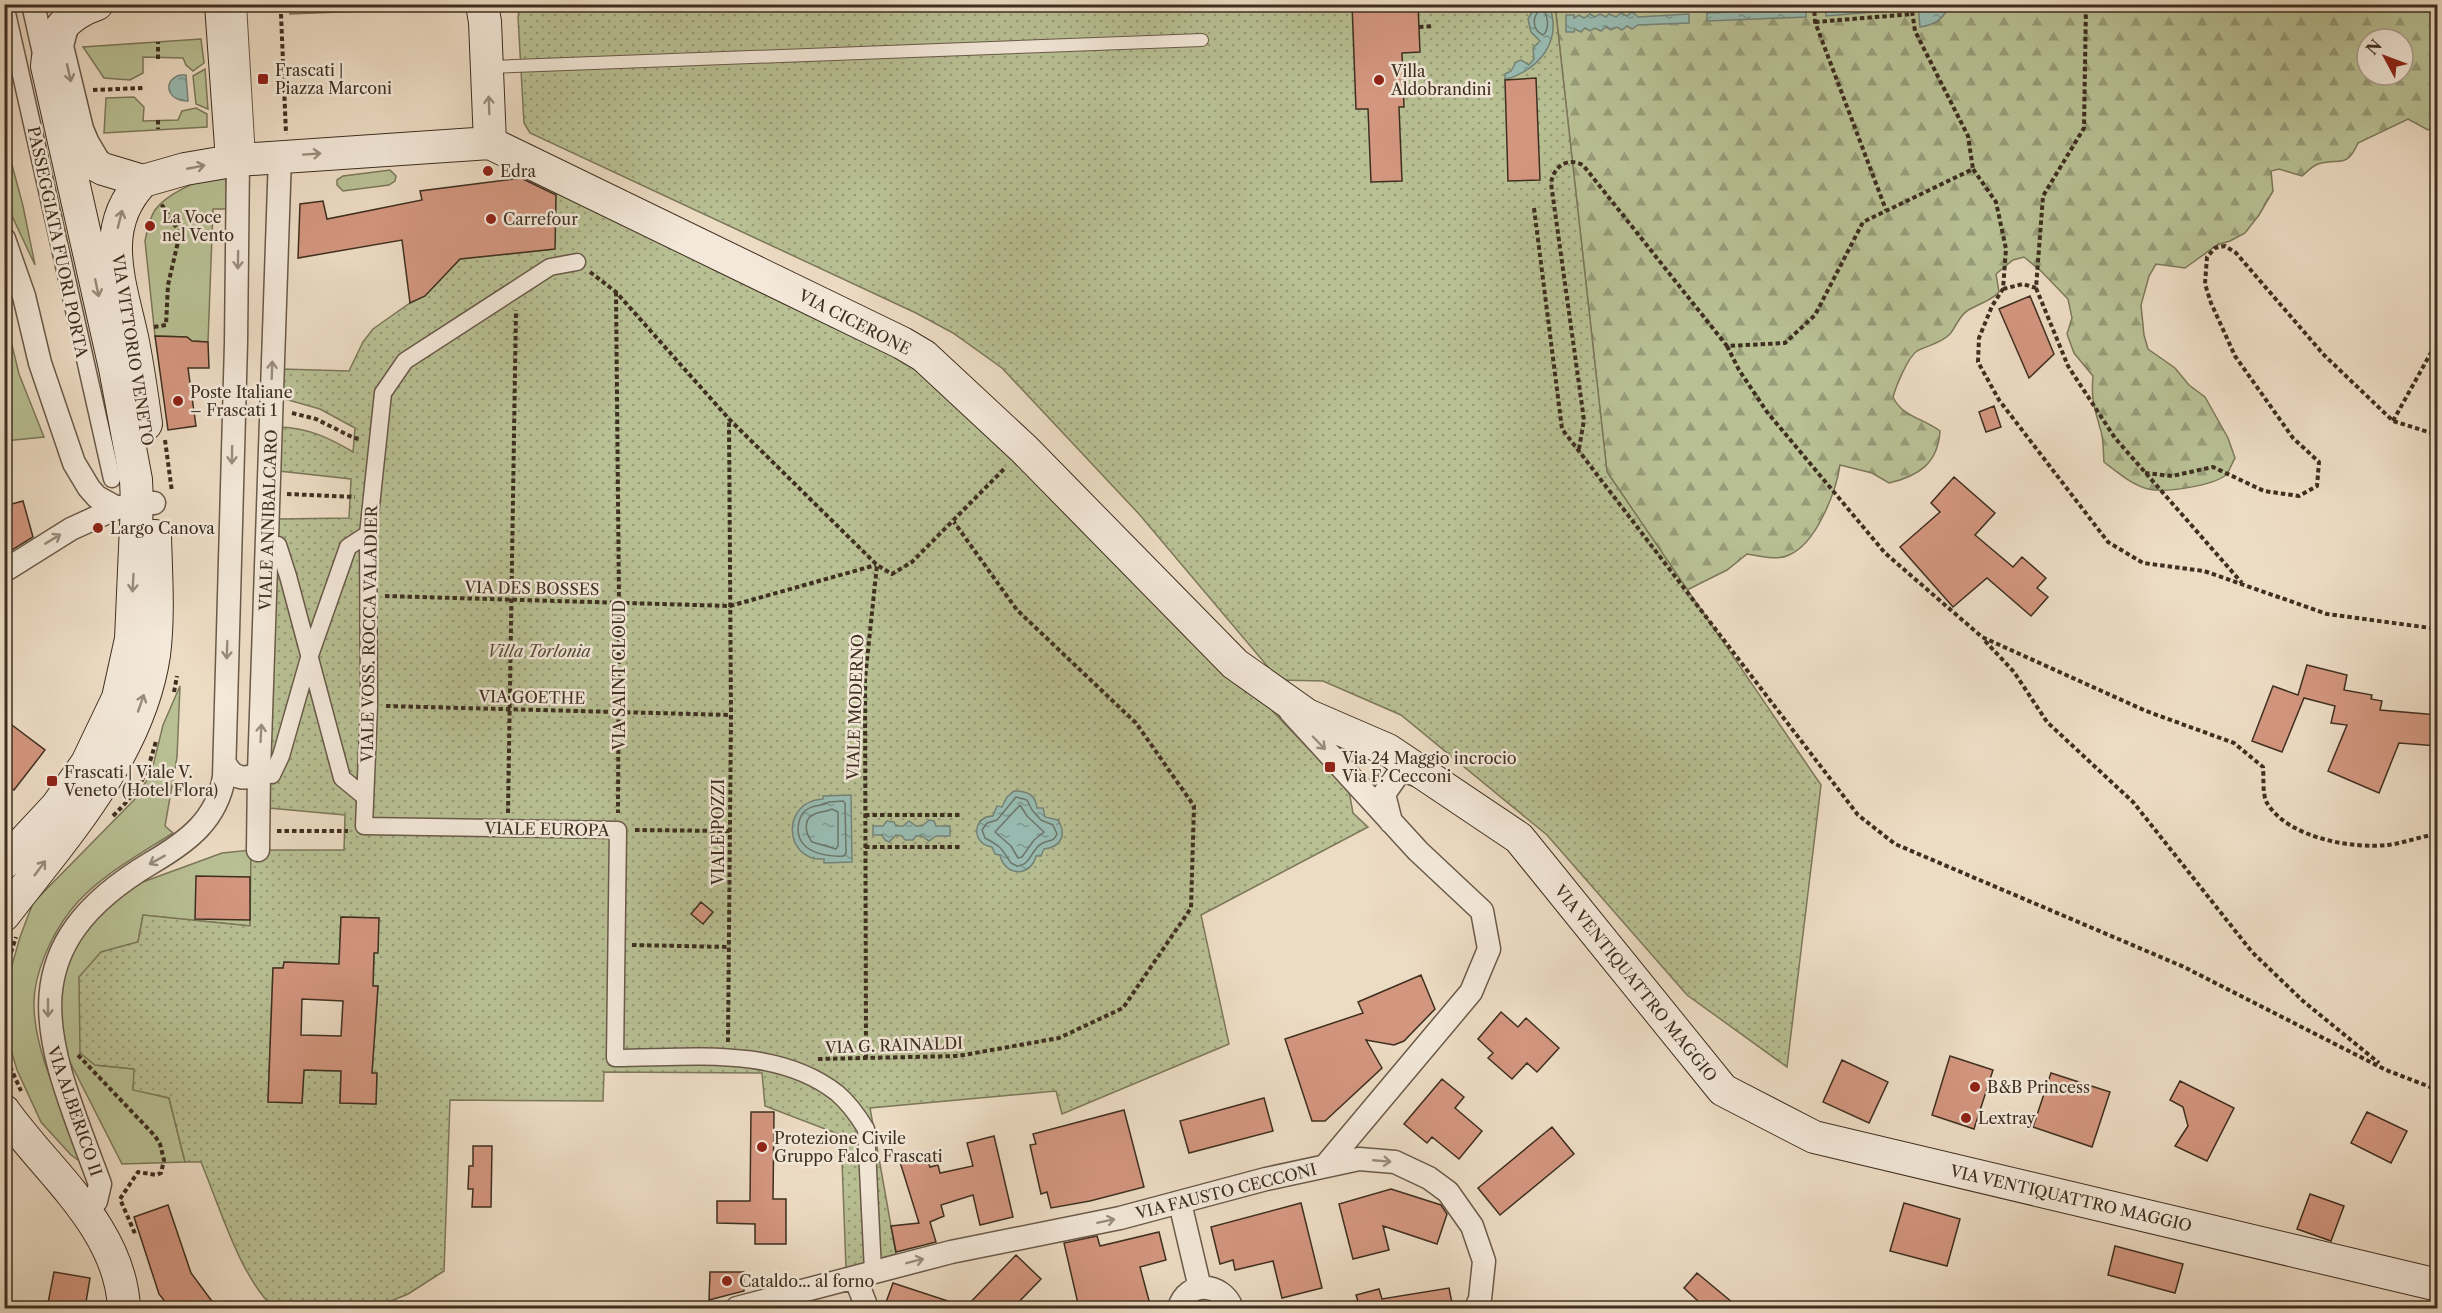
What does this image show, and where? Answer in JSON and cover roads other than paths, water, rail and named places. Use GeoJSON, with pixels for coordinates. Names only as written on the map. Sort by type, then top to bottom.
{"type":"FeatureCollection","features":[{"type":"Feature","properties":{"kind":"main road"},"geometry":{"type":"LineString","coordinates":[[221,4],[256,156]]}},
{"type":"Feature","properties":{"kind":"main road"},"geometry":{"type":"LineString","coordinates":[[67,149],[151,191],[185,169],[256,156],[490,143],[487,10]]}},
{"type":"Feature","properties":{"kind":"main road"},"geometry":{"type":"LineString","coordinates":[[47,66],[49,47],[56,33],[84,11]]}},
{"type":"Feature","properties":{"kind":"main road","name":"VIA VITTORIO VENETO"},"geometry":{"type":"LineString","coordinates":[[4,915],[55,848],[122,749],[140,709],[153,658],[156,631],[136,505],[133,463],[115,368],[47,66]]}},
{"type":"Feature","properties":{"kind":"main road","name":"VIA CICERONE"},"geometry":{"type":"LineString","coordinates":[[490,143],[924,356],[1024,449],[1235,664]]}},
{"type":"Feature","properties":{"kind":"main road","name":"VIA VITTORIO VENETO"},"geometry":{"type":"LineString","coordinates":[[4,862],[69,791],[93,752],[118,698],[130,639],[141,392],[122,297],[116,257],[116,239],[120,214],[124,205],[151,191]]}},
{"type":"Feature","properties":{"kind":"main road","name":"VIA VENTIQUATTRO MAGGIO"},"geometry":{"type":"LineString","coordinates":[[1235,664],[1307,715],[1388,750],[1519,838],[1724,1090],[1814,1137],[2438,1285]]}},
{"type":"Feature","properties":{"kind":"main road"},"geometry":{"type":"LineString","coordinates":[[4,1111],[42,1161],[87,1212],[108,1249],[128,1304]]}},
{"type":"Feature","properties":{"kind":"street","name":"PASSEGGIATA FUORI PORTA"},"geometry":{"type":"LineString","coordinates":[[5,4],[112,479]]}},
{"type":"Feature","properties":{"kind":"street"},"geometry":{"type":"LineString","coordinates":[[33,4],[47,66]]}},
{"type":"Feature","properties":{"kind":"street"},"geometry":{"type":"LineString","coordinates":[[84,11],[64,32],[62,46],[82,129],[103,169]]}},
{"type":"Feature","properties":{"kind":"street"},"geometry":{"type":"LineString","coordinates":[[256,156],[236,343],[224,746],[226,765],[229,771],[240,778],[265,774],[281,756],[309,658],[348,547],[368,534]]}},
{"type":"Feature","properties":{"kind":"street","name":"VIALE ANNIBALCARO"},"geometry":{"type":"LineString","coordinates":[[256,156],[265,774],[263,840]]}},
{"type":"Feature","properties":{"kind":"street"},"geometry":{"type":"LineString","coordinates":[[4,239],[24,296],[40,363],[74,462],[97,497],[136,505]]}},
{"type":"Feature","properties":{"kind":"street","name":"VIALE VOSS. ROCCA VALADIER"},"geometry":{"type":"LineString","coordinates":[[364,826],[369,706],[368,534],[383,393],[405,361],[550,267],[577,262]]}},
{"type":"Feature","properties":{"kind":"street"},"geometry":{"type":"LineString","coordinates":[[4,571],[71,529],[136,505]]}},
{"type":"Feature","properties":{"kind":"street"},"geometry":{"type":"LineString","coordinates":[[278,545],[342,778],[365,796]]}},
{"type":"Feature","properties":{"kind":"street","name":"VIA FAUSTO CECCONI"},"geometry":{"type":"LineString","coordinates":[[737,1308],[951,1252],[1109,1220],[1324,1166],[1471,992],[1489,949],[1482,911],[1418,851],[1264,685]]}},
{"type":"Feature","properties":{"kind":"street","name":"VIA ALBERICO II"},"geometry":{"type":"LineString","coordinates":[[87,1212],[96,1201],[100,1184],[57,1063],[51,1039],[47,1000],[54,963],[70,932],[95,903],[129,876],[182,845],[203,824],[219,798],[226,765]]}},
{"type":"Feature","properties":{"kind":"street"},"geometry":{"type":"LineString","coordinates":[[1392,823],[1384,794],[1401,770],[1433,780]]}},
{"type":"Feature","properties":{"kind":"street","name":"VIALE EUROPA"},"geometry":{"type":"LineString","coordinates":[[364,826],[618,830],[615,1058],[763,1060],[809,1076],[837,1094],[861,1120],[866,1129],[864,1274]]}},
{"type":"Feature","properties":{"kind":"street"},"geometry":{"type":"LineString","coordinates":[[1324,1166],[1359,1159],[1395,1162],[1429,1178],[1448,1192],[1472,1226],[1484,1261],[1480,1299],[1476,1308]]}},
{"type":"Feature","properties":{"kind":"street"},"geometry":{"type":"LineString","coordinates":[[1180,1203],[1200,1288]]}},
{"type":"Feature","properties":{"kind":"street"},"geometry":{"type":"LineString","coordinates":[[864,1274],[867,1308]]}},
{"type":"Feature","properties":{"kind":"street"},"geometry":{"type":"LineString","coordinates":[[1179,1308],[1184,1297],[1200,1288],[1216,1290],[1229,1301],[1232,1308]]}},
{"type":"Feature","properties":{"kind":"lane"},"geometry":{"type":"LineString","coordinates":[[243,4],[256,156]]}},
{"type":"Feature","properties":{"kind":"lane"},"geometry":{"type":"LineString","coordinates":[[487,67],[1202,40]]}},
{"type":"Feature","properties":{"kind":"water"},"geometry":{"type":"Polygon","coordinates":[[[1537,4],[1549,5],[1553,18],[1550,42],[1538,61],[1528,69],[1505,80],[1505,74],[1511,71],[1516,62],[1521,60],[1529,65],[1534,59],[1533,48],[1540,41],[1531,32],[1528,19],[1537,4]]]}},
{"type":"Feature","properties":{"kind":"water"},"geometry":{"type":"Polygon","coordinates":[[[1918,4],[1948,5],[1939,20],[1920,27],[1918,4]]]}},
{"type":"Feature","properties":{"kind":"water"},"geometry":{"type":"Polygon","coordinates":[[[1899,5],[1899,10],[1826,16],[1825,7],[1899,5]]]}},
{"type":"Feature","properties":{"kind":"water"},"geometry":{"type":"Polygon","coordinates":[[[1806,9],[1806,17],[1707,21],[1707,13],[1806,9]]]}},
{"type":"Feature","properties":{"kind":"water"},"geometry":{"type":"Polygon","coordinates":[[[1632,12],[1638,17],[1689,14],[1689,23],[1638,25],[1632,29],[1627,26],[1622,30],[1617,27],[1611,30],[1606,27],[1601,31],[1595,28],[1590,31],[1585,28],[1581,32],[1575,29],[1574,32],[1566,32],[1566,15],[1574,15],[1574,18],[1579,15],[1584,18],[1590,14],[1595,17],[1600,14],[1606,17],[1609,14],[1616,17],[1621,13],[1627,16],[1632,12]]]}},
{"type":"Feature","properties":{"kind":"water"},"geometry":{"type":"Polygon","coordinates":[[[180,75],[186,75],[188,101],[176,98],[169,91],[170,82],[180,75]]]}},
{"type":"Feature","properties":{"kind":"water"},"geometry":{"type":"Polygon","coordinates":[[[1014,791],[1032,796],[1037,808],[1043,808],[1045,817],[1058,820],[1062,831],[1061,839],[1055,846],[1044,849],[1041,856],[1036,856],[1029,868],[1018,872],[1007,867],[992,847],[980,841],[977,831],[981,821],[993,816],[997,806],[1002,807],[1007,797],[1014,791]]]}},
{"type":"Feature","properties":{"kind":"water"},"geometry":{"type":"Polygon","coordinates":[[[851,795],[852,862],[824,863],[824,859],[811,857],[801,851],[792,831],[799,810],[809,802],[823,799],[823,796],[851,795]]]}},
{"type":"Feature","properties":{"kind":"water"},"geometry":{"type":"Polygon","coordinates":[[[929,820],[934,821],[936,826],[950,826],[950,836],[936,836],[929,841],[922,836],[916,836],[913,840],[905,840],[902,836],[896,835],[889,842],[882,835],[873,835],[873,826],[883,826],[887,821],[894,822],[896,826],[903,826],[909,821],[916,826],[922,826],[929,820]]]}},
{"type":"Feature","properties":{"kind":"place","name":"Frascati | Piazza Marconi"},"geometry":{"type":"Point","coordinates":[263,79]}},
{"type":"Feature","properties":{"kind":"place","name":"Villa Aldobrandini"},"geometry":{"type":"Point","coordinates":[1379,80]}},
{"type":"Feature","properties":{"kind":"place","name":"Edra"},"geometry":{"type":"Point","coordinates":[488,171]}},
{"type":"Feature","properties":{"kind":"place","name":"Carrefour"},"geometry":{"type":"Point","coordinates":[491,219]}},
{"type":"Feature","properties":{"kind":"place","name":"La Voce nel Vento"},"geometry":{"type":"Point","coordinates":[150,226]}},
{"type":"Feature","properties":{"kind":"place","name":"Poste Italiane – Frascati 1"},"geometry":{"type":"Point","coordinates":[178,401]}},
{"type":"Feature","properties":{"kind":"place","name":"Largo Canova"},"geometry":{"type":"Point","coordinates":[98,528]}},
{"type":"Feature","properties":{"kind":"place","name":"Via 24 Maggio incrocio Via F. Cecconi"},"geometry":{"type":"Point","coordinates":[1330,767]}},
{"type":"Feature","properties":{"kind":"place","name":"Frascati | Viale V. Veneto (Hotel Flora)"},"geometry":{"type":"Point","coordinates":[52,781]}},
{"type":"Feature","properties":{"kind":"place","name":"B&B Princess"},"geometry":{"type":"Point","coordinates":[1975,1087]}},
{"type":"Feature","properties":{"kind":"place","name":"Lextray"},"geometry":{"type":"Point","coordinates":[1966,1118]}},
{"type":"Feature","properties":{"kind":"place","name":"Protezione Civile Gruppo Falco Frascati"},"geometry":{"type":"Point","coordinates":[762,1147]}},
{"type":"Feature","properties":{"kind":"place","name":"Cataldo... al forno"},"geometry":{"type":"Point","coordinates":[727,1281]}},
{"type":"Feature","properties":{"kind":"park label","name":"Villa Torlonia"},"geometry":{"type":"Point","coordinates":[539,651]}}]}
